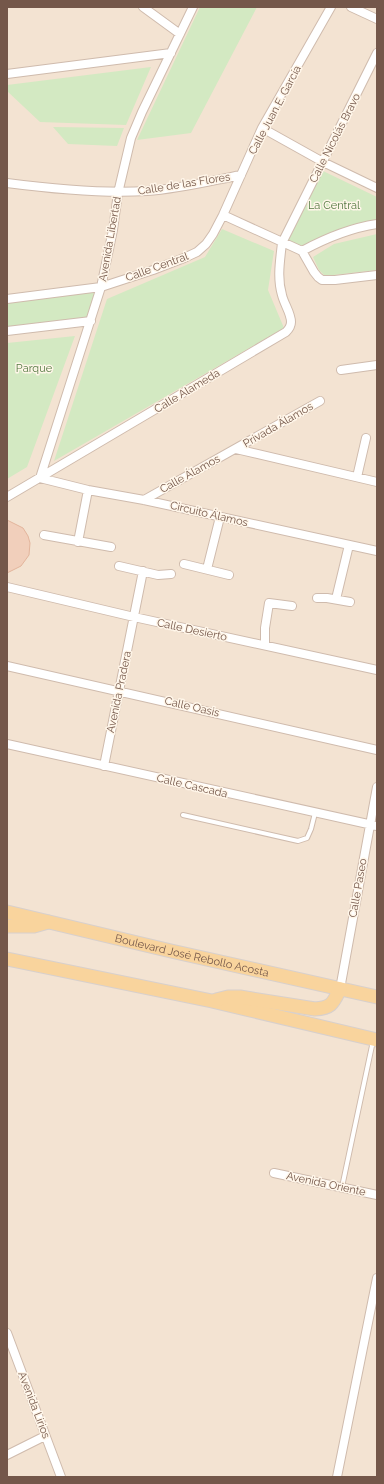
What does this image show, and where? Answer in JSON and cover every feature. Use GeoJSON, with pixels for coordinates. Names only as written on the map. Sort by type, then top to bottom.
{"type":"FeatureCollection","features":[{"type":"Feature","properties":{"kind":"main road","name":"Boulevard José Rebollo Acosta"},"geometry":{"type":"LineString","coordinates":[[7,912],[52,921],[171,951],[377,997]]}},
{"type":"Feature","properties":{"kind":"main road"},"geometry":{"type":"LineString","coordinates":[[7,926],[34,926],[52,921]]}},
{"type":"Feature","properties":{"kind":"main road"},"geometry":{"type":"LineString","coordinates":[[7,959],[212,1001],[375,1040]]}},
{"type":"Feature","properties":{"kind":"main road"},"geometry":{"type":"LineString","coordinates":[[212,1001],[228,997],[240,997],[315,1009],[324,1009],[330,1006],[340,989]]}},
{"type":"Feature","properties":{"kind":"street"},"geometry":{"type":"LineString","coordinates":[[143,7],[180,34]]}},
{"type":"Feature","properties":{"kind":"street","name":"Avenida Libertad"},"geometry":{"type":"LineString","coordinates":[[40,478],[102,286],[118,193],[131,138],[193,7]]}},
{"type":"Feature","properties":{"kind":"street","name":"Calle Juan E. García"},"geometry":{"type":"LineString","coordinates":[[222,215],[262,128],[331,7]]}},
{"type":"Feature","properties":{"kind":"street"},"geometry":{"type":"LineString","coordinates":[[351,7],[377,20]]}},
{"type":"Feature","properties":{"kind":"street"},"geometry":{"type":"LineString","coordinates":[[7,74],[171,53]]}},
{"type":"Feature","properties":{"kind":"street","name":"Calle Nicolás Bravo"},"geometry":{"type":"LineString","coordinates":[[282,243],[377,53]]}},
{"type":"Feature","properties":{"kind":"street"},"geometry":{"type":"LineString","coordinates":[[262,128],[323,162],[377,188]]}},
{"type":"Feature","properties":{"kind":"street","name":"Calle de las Flores"},"geometry":{"type":"LineString","coordinates":[[7,183],[70,190],[118,193],[150,191],[241,175]]}},
{"type":"Feature","properties":{"kind":"street"},"geometry":{"type":"LineString","coordinates":[[222,215],[302,251],[314,272],[322,280],[377,275]]}},
{"type":"Feature","properties":{"kind":"street","name":"Calle Central"},"geometry":{"type":"LineString","coordinates":[[7,299],[102,286],[153,270],[184,258],[197,252],[206,244],[213,234],[222,215]]}},
{"type":"Feature","properties":{"kind":"street"},"geometry":{"type":"LineString","coordinates":[[302,251],[328,238],[349,230],[377,224]]}},
{"type":"Feature","properties":{"kind":"street","name":"Calle Alameda"},"geometry":{"type":"LineString","coordinates":[[7,497],[286,332],[292,323],[282,297],[279,283],[279,266],[282,243]]}},
{"type":"Feature","properties":{"kind":"street"},"geometry":{"type":"LineString","coordinates":[[7,331],[91,320]]}},
{"type":"Feature","properties":{"kind":"street"},"geometry":{"type":"LineString","coordinates":[[342,370],[377,366]]}},
{"type":"Feature","properties":{"kind":"street","name":"Privada Álamos"},"geometry":{"type":"LineString","coordinates":[[236,449],[320,401]]}},
{"type":"Feature","properties":{"kind":"street"},"geometry":{"type":"LineString","coordinates":[[357,477],[366,438]]}},
{"type":"Feature","properties":{"kind":"street"},"geometry":{"type":"LineString","coordinates":[[236,449],[377,482]]}},
{"type":"Feature","properties":{"kind":"street","name":"Calle Álamos"},"geometry":{"type":"LineString","coordinates":[[144,500],[236,449]]}},
{"type":"Feature","properties":{"kind":"street","name":"Circuito Álamos"},"geometry":{"type":"LineString","coordinates":[[40,478],[88,490],[144,500],[377,551]]}},
{"type":"Feature","properties":{"kind":"street"},"geometry":{"type":"LineString","coordinates":[[78,542],[88,490]]}},
{"type":"Feature","properties":{"kind":"street"},"geometry":{"type":"LineString","coordinates":[[206,569],[220,517]]}},
{"type":"Feature","properties":{"kind":"street"},"geometry":{"type":"LineString","coordinates":[[44,535],[111,547]]}},
{"type":"Feature","properties":{"kind":"street"},"geometry":{"type":"LineString","coordinates":[[336,599],[349,545]]}},
{"type":"Feature","properties":{"kind":"street"},"geometry":{"type":"LineString","coordinates":[[184,564],[229,574]]}},
{"type":"Feature","properties":{"kind":"street"},"geometry":{"type":"LineString","coordinates":[[119,566],[158,574],[171,574]]}},
{"type":"Feature","properties":{"kind":"street","name":"Avenida Pradera"},"geometry":{"type":"LineString","coordinates":[[104,766],[143,571]]}},
{"type":"Feature","properties":{"kind":"street","name":"Calle Desierto"},"geometry":{"type":"LineString","coordinates":[[7,587],[134,618],[377,670]]}},
{"type":"Feature","properties":{"kind":"street"},"geometry":{"type":"LineString","coordinates":[[317,598],[336,599],[350,602]]}},
{"type":"Feature","properties":{"kind":"street"},"geometry":{"type":"LineString","coordinates":[[265,645],[265,628],[269,603],[292,606]]}},
{"type":"Feature","properties":{"kind":"street","name":"Calle Oasis"},"geometry":{"type":"LineString","coordinates":[[7,666],[120,690],[377,750]]}},
{"type":"Feature","properties":{"kind":"street","name":"Calle Cascada"},"geometry":{"type":"LineString","coordinates":[[7,744],[373,825]]}},
{"type":"Feature","properties":{"kind":"street","name":"Calle Paseo"},"geometry":{"type":"LineString","coordinates":[[340,989],[373,825],[377,787]]}},
{"type":"Feature","properties":{"kind":"street","name":"Avenida Oriente"},"geometry":{"type":"LineString","coordinates":[[274,1173],[377,1195]]}},
{"type":"Feature","properties":{"kind":"street"},"geometry":{"type":"LineString","coordinates":[[337,1477],[377,1278]]}},
{"type":"Feature","properties":{"kind":"street","name":"Avenida Lirios"},"geometry":{"type":"LineString","coordinates":[[7,1333],[61,1477]]}},
{"type":"Feature","properties":{"kind":"street"},"geometry":{"type":"LineString","coordinates":[[7,1455],[45,1436]]}},
{"type":"Feature","properties":{"kind":"lane"},"geometry":{"type":"LineString","coordinates":[[183,816],[298,841],[307,838],[315,813]]}},
{"type":"Feature","properties":{"kind":"lane"},"geometry":{"type":"LineString","coordinates":[[342,1188],[375,1040]]}},
{"type":"Feature","properties":{"kind":"shaded area"},"geometry":{"type":"Polygon","coordinates":[[[7,7],[377,7],[377,1477],[7,1477],[7,7]]]}},
{"type":"Feature","properties":{"kind":"green space"},"geometry":{"type":"Polygon","coordinates":[[[200,7],[257,7],[191,133],[137,140],[200,7]]]}},
{"type":"Feature","properties":{"kind":"green space"},"geometry":{"type":"Polygon","coordinates":[[[151,67],[126,125],[40,122],[7,91],[7,85],[151,67]]]}},
{"type":"Feature","properties":{"kind":"green space"},"geometry":{"type":"Polygon","coordinates":[[[53,127],[124,128],[117,146],[68,144],[53,127]]]}},
{"type":"Feature","properties":{"kind":"green space","name":"La Central"},"geometry":{"type":"Polygon","coordinates":[[[323,171],[377,197],[377,222],[347,227],[328,234],[302,248],[288,241],[323,171]]]}},
{"type":"Feature","properties":{"kind":"green space"},"geometry":{"type":"Polygon","coordinates":[[[222,229],[274,251],[268,290],[284,328],[54,461],[107,299],[205,257],[222,229]]]}},
{"type":"Feature","properties":{"kind":"green space"},"geometry":{"type":"Polygon","coordinates":[[[377,234],[377,270],[325,276],[319,270],[313,257],[334,244],[377,234]]]}},
{"type":"Feature","properties":{"kind":"green space"},"geometry":{"type":"Polygon","coordinates":[[[96,290],[89,319],[7,330],[7,302],[96,290]]]}},
{"type":"Feature","properties":{"kind":"green space","name":"Parque"},"geometry":{"type":"Polygon","coordinates":[[[75,336],[27,467],[7,479],[7,343],[75,336]]]}},
{"type":"Feature","properties":{"kind":"building"},"geometry":{"type":"Polygon","coordinates":[[[7,520],[23,528],[30,543],[29,555],[21,566],[7,573],[7,520]]]}}]}
